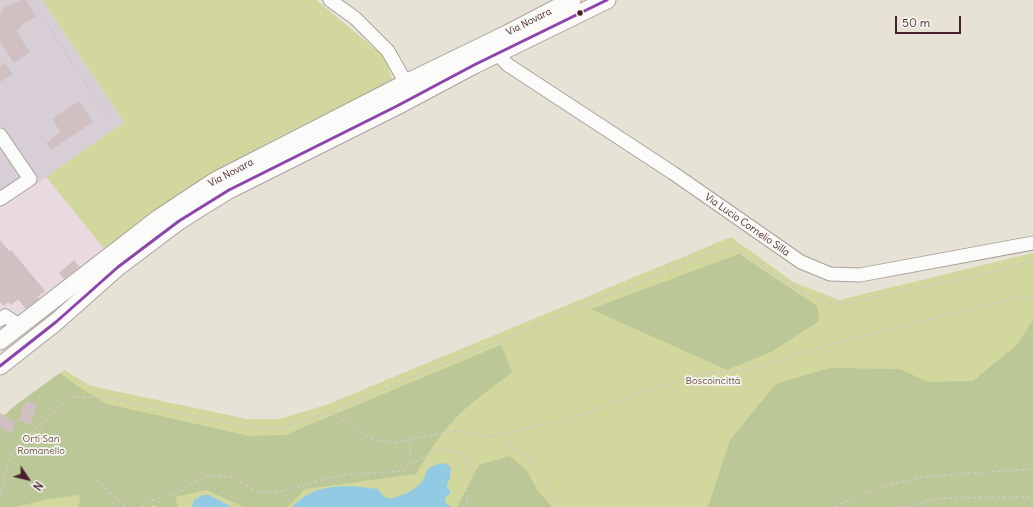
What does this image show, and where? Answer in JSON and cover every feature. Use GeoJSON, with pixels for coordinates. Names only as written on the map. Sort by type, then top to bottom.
{"type":"FeatureCollection","features":[{"type":"Feature","properties":{"kind":"main road","name":"Via Novara"},"geometry":{"type":"LineString","coordinates":[[9,332],[159,218],[222,177],[411,90],[474,65],[507,34],[572,0]]}},
{"type":"Feature","properties":{"kind":"main road","name":"Via Novara"},"geometry":{"type":"LineString","coordinates":[[492,49],[607,0]]}},
{"type":"Feature","properties":{"kind":"main road","name":"Via Novara"},"geometry":{"type":"LineString","coordinates":[[0,366],[56,322],[118,268],[179,221],[229,190],[411,90]]}},
{"type":"Feature","properties":{"kind":"street"},"geometry":{"type":"LineString","coordinates":[[0,374],[39,344],[110,282],[175,230],[214,205],[260,179],[412,105],[411,90],[388,51],[355,18],[330,0]]}},
{"type":"Feature","properties":{"kind":"street","name":"Via Lucio Cornelio Silla"},"geometry":{"type":"LineString","coordinates":[[492,49],[508,65],[666,168],[801,262],[830,274],[860,275],[1033,243]]}},
{"type":"Feature","properties":{"kind":"street"},"geometry":{"type":"LineString","coordinates":[[0,135],[30,180],[0,199]]}},
{"type":"Feature","properties":{"kind":"street"},"geometry":{"type":"LineString","coordinates":[[0,320],[5,316],[9,332]]}},
{"type":"Feature","properties":{"kind":"path"},"geometry":{"type":"LineString","coordinates":[[31,0],[108,117]]}},
{"type":"Feature","properties":{"kind":"path"},"geometry":{"type":"LineString","coordinates":[[0,496],[11,454],[20,443],[71,397],[104,397],[244,426],[280,428],[330,412],[709,253],[734,249],[760,264],[800,291],[828,303],[846,303],[1033,261]]}},
{"type":"Feature","properties":{"kind":"path"},"geometry":{"type":"LineString","coordinates":[[330,412],[373,439],[394,443],[452,431],[492,436],[567,420],[654,388],[706,373],[733,372],[767,365],[834,343],[993,303],[1033,296]]}},
{"type":"Feature","properties":{"kind":"path"},"geometry":{"type":"LineString","coordinates":[[492,436],[527,454],[537,464],[562,507]]}},
{"type":"Feature","properties":{"kind":"path"},"geometry":{"type":"LineString","coordinates":[[142,507],[147,502],[183,490],[195,481],[211,475],[230,477],[260,492],[279,492],[340,475],[405,471],[410,464],[411,456],[409,439]]}},
{"type":"Feature","properties":{"kind":"path"},"geometry":{"type":"LineString","coordinates":[[410,464],[441,450],[460,453],[469,460],[473,471],[467,489],[466,502],[470,507]]}},
{"type":"Feature","properties":{"kind":"path"},"geometry":{"type":"LineString","coordinates":[[836,507],[876,488],[929,476],[1033,469]]}},
{"type":"Feature","properties":{"kind":"path"},"geometry":{"type":"LineString","coordinates":[[96,480],[127,507]]}},
{"type":"Feature","properties":{"kind":"path"},"geometry":{"type":"LineString","coordinates":[[902,507],[943,498],[1033,497]]}},
{"type":"Feature","properties":{"kind":"shaded area"},"geometry":{"type":"Polygon","coordinates":[[[0,0],[42,0],[124,122],[29,189],[0,206],[0,0]]]}},
{"type":"Feature","properties":{"kind":"shaded area"},"geometry":{"type":"Polygon","coordinates":[[[46,177],[106,251],[0,332],[0,206],[46,177]]]}},
{"type":"Feature","properties":{"kind":"green space"},"geometry":{"type":"Polygon","coordinates":[[[42,0],[316,0],[386,58],[392,80],[275,139],[198,183],[106,251],[46,177],[124,122],[42,0]]]}},
{"type":"Feature","properties":{"kind":"green space","name":"Boscoincittà"},"geometry":{"type":"Polygon","coordinates":[[[731,237],[793,282],[839,300],[1033,253],[1033,507],[0,507],[0,438],[36,395],[64,370],[91,386],[247,419],[279,419],[326,405],[731,237]]]}},
{"type":"Feature","properties":{"kind":"green space"},"geometry":{"type":"Polygon","coordinates":[[[739,254],[817,306],[819,321],[771,352],[727,370],[591,309],[739,254]]]}},
{"type":"Feature","properties":{"kind":"green space"},"geometry":{"type":"Polygon","coordinates":[[[1033,320],[1033,507],[708,507],[730,440],[776,384],[829,368],[900,369],[928,382],[973,381],[1018,344],[1033,320]]]}},
{"type":"Feature","properties":{"kind":"green space","name":"Orti San Romanello"},"geometry":{"type":"Polygon","coordinates":[[[501,345],[512,372],[472,403],[451,423],[432,448],[416,474],[305,489],[288,507],[244,507],[206,490],[176,497],[177,507],[157,507],[153,505],[151,507],[79,507],[80,495],[48,499],[15,507],[0,507],[0,419],[17,404],[60,373],[77,386],[107,404],[249,436],[285,435],[501,345]]]}},
{"type":"Feature","properties":{"kind":"green space"},"geometry":{"type":"Polygon","coordinates":[[[510,456],[527,471],[538,491],[552,507],[457,507],[479,465],[510,456]]]}},
{"type":"Feature","properties":{"kind":"water"},"geometry":{"type":"Polygon","coordinates":[[[443,463],[450,466],[451,471],[447,484],[450,494],[446,496],[445,500],[451,507],[292,507],[311,493],[321,489],[343,486],[378,489],[383,496],[390,499],[405,494],[416,488],[424,478],[428,469],[443,463]]]}},
{"type":"Feature","properties":{"kind":"water"},"geometry":{"type":"Polygon","coordinates":[[[203,495],[209,495],[232,507],[192,507],[194,500],[203,495]]]}},
{"type":"Feature","properties":{"kind":"building"},"geometry":{"type":"Polygon","coordinates":[[[20,0],[26,0],[36,16],[20,26],[21,28],[16,31],[30,52],[14,63],[0,42],[0,14],[6,4],[8,7],[20,0]]]}},
{"type":"Feature","properties":{"kind":"building"},"geometry":{"type":"Polygon","coordinates":[[[5,63],[13,74],[0,82],[0,66],[5,63]]]}},
{"type":"Feature","properties":{"kind":"building"},"geometry":{"type":"Polygon","coordinates":[[[79,101],[93,122],[51,150],[46,143],[61,132],[52,119],[79,101]]]}},
{"type":"Feature","properties":{"kind":"building"},"geometry":{"type":"Polygon","coordinates":[[[0,240],[9,251],[11,250],[45,291],[37,297],[39,299],[26,309],[18,299],[11,305],[8,302],[4,306],[0,302],[0,240]]]}},
{"type":"Feature","properties":{"kind":"building"},"geometry":{"type":"Polygon","coordinates":[[[74,260],[80,267],[64,279],[59,273],[74,260]]]}},
{"type":"Feature","properties":{"kind":"building"},"geometry":{"type":"Polygon","coordinates":[[[27,401],[37,404],[31,425],[18,420],[24,404],[26,404],[27,401]]]}},
{"type":"Feature","properties":{"kind":"building"},"geometry":{"type":"Polygon","coordinates":[[[0,413],[15,422],[12,434],[0,427],[0,413]]]}},
{"type":"Feature","properties":{"kind":"transit line"},"geometry":{"type":"LineString","coordinates":[[0,366],[56,322],[118,267],[179,221],[229,190],[397,106],[474,65],[607,0]]}}]}
